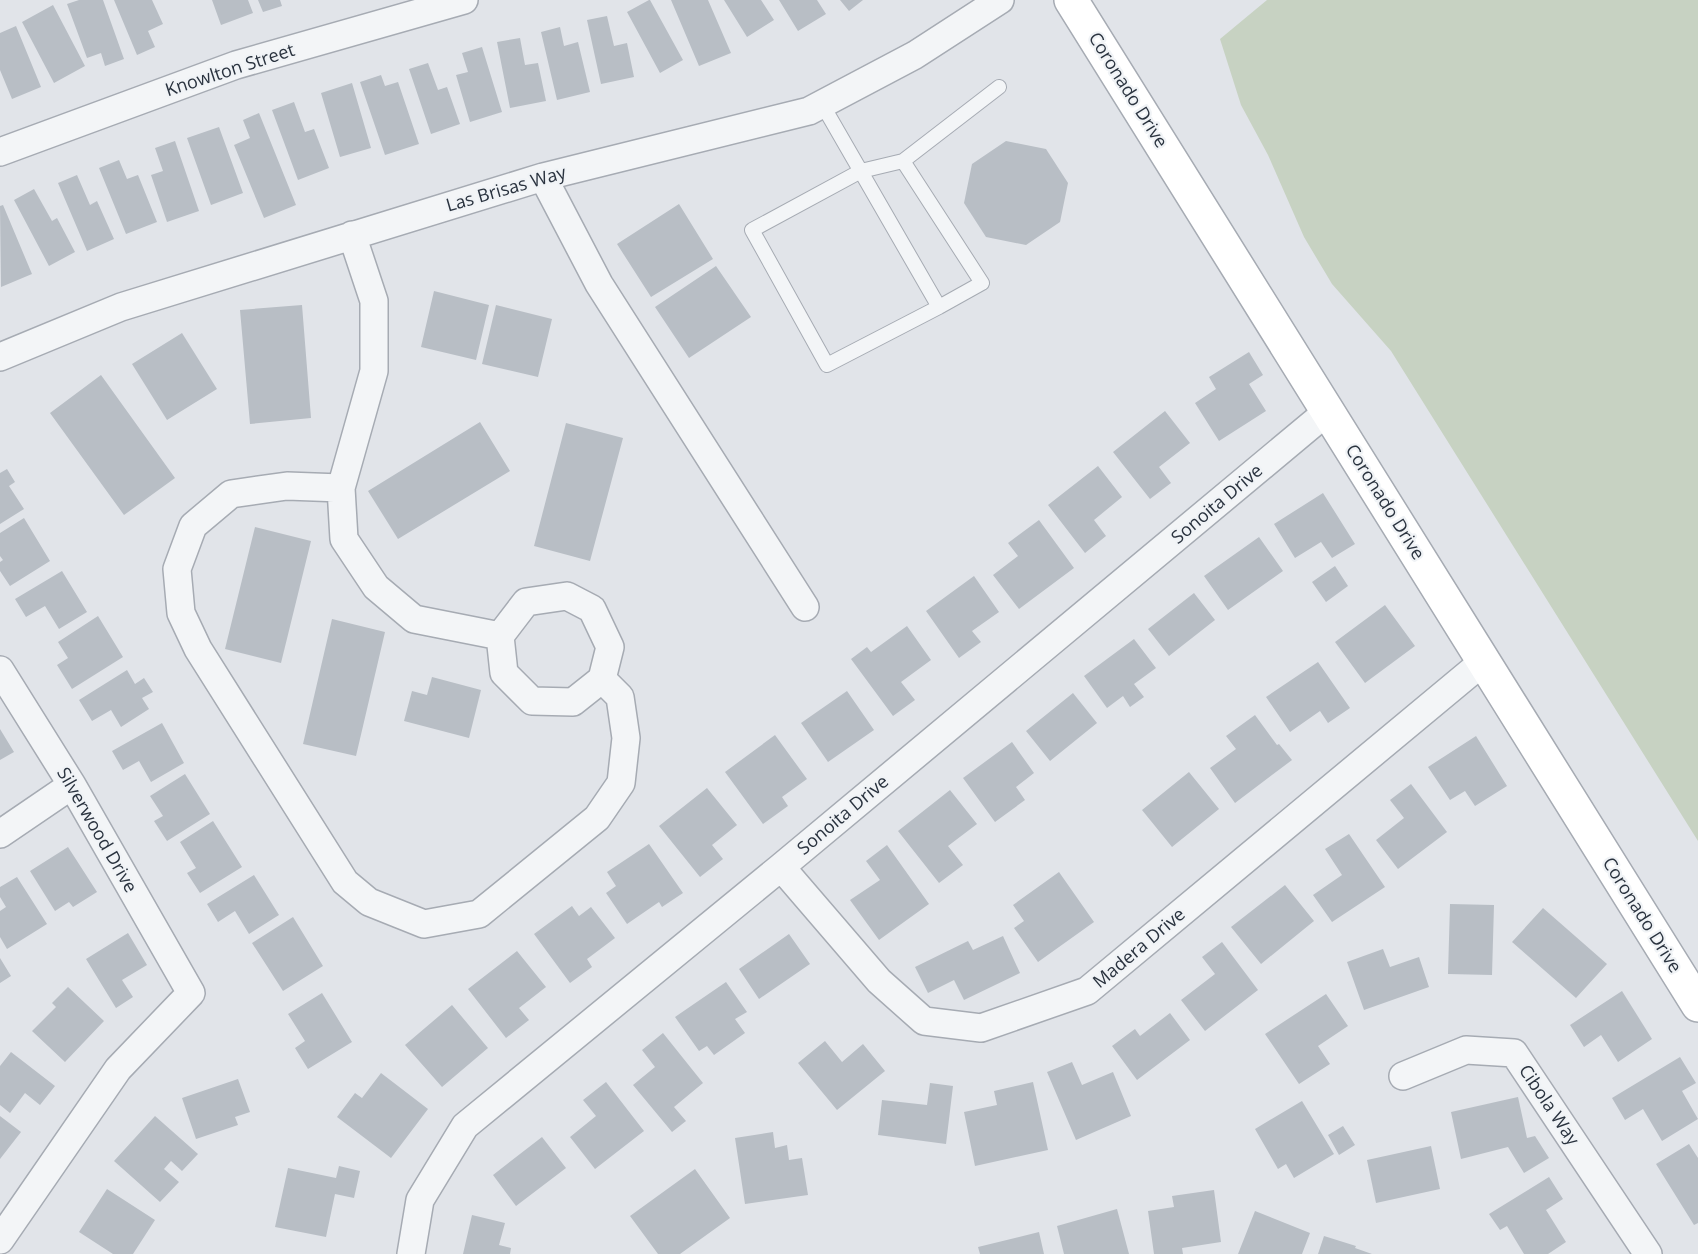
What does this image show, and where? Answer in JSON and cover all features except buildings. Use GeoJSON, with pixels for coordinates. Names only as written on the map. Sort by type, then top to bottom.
{"type":"FeatureCollection","features":[{"type":"Feature","properties":{"kind":"street","name":"Knowlton Street"},"geometry":{"type":"LineString","coordinates":[[0,152],[236,65],[435,4],[464,0]]}},
{"type":"Feature","properties":{"kind":"street","name":"Las Brisas Way"},"geometry":{"type":"LineString","coordinates":[[0,357],[121,307],[352,235],[543,177],[809,111],[915,55],[1000,0]]}},
{"type":"Feature","properties":{"kind":"street","name":"Coronado Drive"},"geometry":{"type":"LineString","coordinates":[[1071,0],[1698,1005]]}},
{"type":"Feature","properties":{"kind":"street"},"geometry":{"type":"LineString","coordinates":[[543,177],[599,284],[805,607]]}},
{"type":"Feature","properties":{"kind":"street"},"geometry":{"type":"LineString","coordinates":[[352,235],[374,301],[374,371],[341,488],[344,539],[376,587],[414,619],[500,636]]}},
{"type":"Feature","properties":{"kind":"street","name":"Sonoita Drive"},"geometry":{"type":"LineString","coordinates":[[411,1254],[420,1200],[465,1126],[782,867],[1328,411]]}},
{"type":"Feature","properties":{"kind":"street"},"geometry":{"type":"LineString","coordinates":[[341,488],[287,486],[231,494],[193,526],[177,569],[181,613],[198,649],[345,882],[369,902],[424,924],[479,914],[597,818],[621,783],[626,738],[620,697],[602,679]]}},
{"type":"Feature","properties":{"kind":"street"},"geometry":{"type":"LineString","coordinates":[[567,596],[592,609],[610,647],[602,679],[573,702],[532,701],[504,673],[500,636],[526,602],[567,596]]}},
{"type":"Feature","properties":{"kind":"street","name":"Madera Drive"},"geometry":{"type":"LineString","coordinates":[[782,867],[879,981],[924,1022],[981,1028],[1087,992],[1484,661]]}},
{"type":"Feature","properties":{"kind":"street","name":"Silverwood Drive"},"geometry":{"type":"LineString","coordinates":[[0,670],[72,785],[191,993],[118,1069],[0,1240]]}},
{"type":"Feature","properties":{"kind":"street"},"geometry":{"type":"LineString","coordinates":[[0,834],[72,785]]}},
{"type":"Feature","properties":{"kind":"street","name":"Cibola Way"},"geometry":{"type":"LineString","coordinates":[[1403,1076],[1466,1050],[1514,1053],[1648,1254]]}},
{"type":"Feature","properties":{"kind":"lane"},"geometry":{"type":"LineString","coordinates":[[903,161],[982,283],[827,365],[752,230],[861,171],[903,161],[999,87]]}},
{"type":"Feature","properties":{"kind":"lane"},"geometry":{"type":"LineString","coordinates":[[822,104],[939,307]]}},
{"type":"Feature","properties":{"kind":"green space"},"geometry":{"type":"Polygon","coordinates":[[[1267,0],[1698,0],[1698,841],[1391,351],[1332,284],[1304,237],[1268,155],[1241,105],[1220,39],[1267,0]]]}}]}
